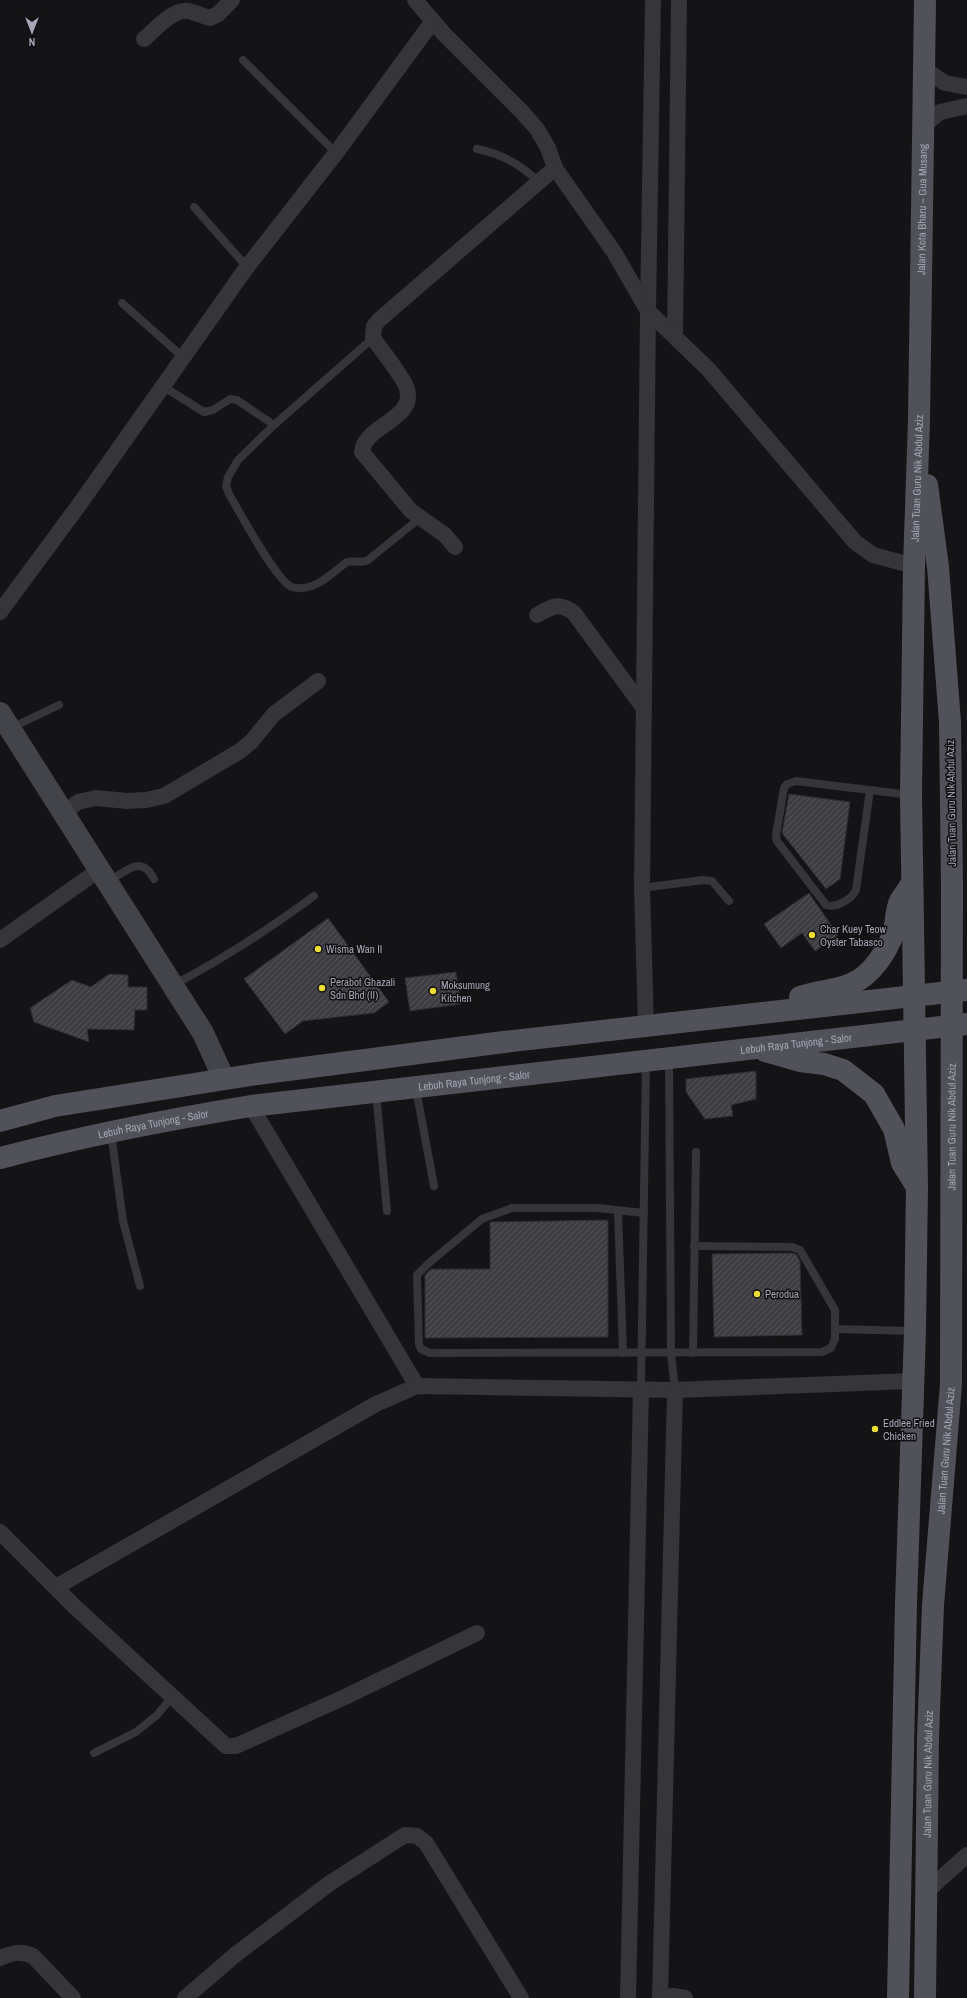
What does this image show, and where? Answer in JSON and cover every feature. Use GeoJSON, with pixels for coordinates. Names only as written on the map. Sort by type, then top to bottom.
{"type":"FeatureCollection","features":[{"type":"Feature","properties":{"kind":"main road","name":"Jalan Kota Bharu – Gua Musang"},"geometry":{"type":"LineString","coordinates":[[919,420],[925,0]]}},
{"type":"Feature","properties":{"kind":"main road","name":"Jalan Tuan Guru Nik Abdul Aziz"},"geometry":{"type":"LineString","coordinates":[[898,1998],[906,1612],[911,1485],[912,1381],[915,1331],[917,1187],[913,882],[910,795],[914,566],[919,420]]}},
{"type":"Feature","properties":{"kind":"main road","name":"Jalan Tuan Guru Nik Abdul Aziz"},"geometry":{"type":"LineString","coordinates":[[919,420],[938,567],[948,706],[952,885],[959,991],[959,1024],[951,1189],[951,1384],[932,1605],[925,1998]]}},
{"type":"Feature","properties":{"kind":"main road"},"geometry":{"type":"LineString","coordinates":[[5,721],[203,1033],[224,1079]]}},
{"type":"Feature","properties":{"kind":"main road"},"geometry":{"type":"LineString","coordinates":[[758,1012],[806,994],[849,985],[860,980],[882,956],[894,932],[900,902],[913,882]]}},
{"type":"Feature","properties":{"kind":"main road"},"geometry":{"type":"LineString","coordinates":[[952,885],[967,906]]}},
{"type":"Feature","properties":{"kind":"main road"},"geometry":{"type":"LineString","coordinates":[[0,1121],[55,1106],[224,1079],[504,1042],[758,1012],[959,991]]}},
{"type":"Feature","properties":{"kind":"main road","name":"Lebuh Raya Tunjong - Salor"},"geometry":{"type":"LineString","coordinates":[[0,1158],[111,1130],[156,1121],[250,1106],[959,1024]]}},
{"type":"Feature","properties":{"kind":"main road"},"geometry":{"type":"LineString","coordinates":[[755,1048],[800,1061],[824,1064],[842,1070],[874,1094],[894,1129],[902,1163],[917,1187]]}},
{"type":"Feature","properties":{"kind":"main road"},"geometry":{"type":"LineString","coordinates":[[951,1189],[967,1164]]}},
{"type":"Feature","properties":{"kind":"street"},"geometry":{"type":"LineString","coordinates":[[144,39],[170,17],[181,11],[189,11],[210,18],[218,14],[232,0]]}},
{"type":"Feature","properties":{"kind":"street"},"geometry":{"type":"LineString","coordinates":[[415,0],[456,47],[538,129],[548,148],[555,168],[614,252],[652,315],[709,370],[854,542],[874,555],[914,566]]}},
{"type":"Feature","properties":{"kind":"street"},"geometry":{"type":"LineString","coordinates":[[646,1026],[642,888],[643,707],[652,315],[653,0]]}},
{"type":"Feature","properties":{"kind":"street"},"geometry":{"type":"LineString","coordinates":[[672,334],[680,0]]}},
{"type":"Feature","properties":{"kind":"street"},"geometry":{"type":"LineString","coordinates":[[0,612],[164,387],[247,267],[336,153],[433,21]]}},
{"type":"Feature","properties":{"kind":"street"},"geometry":{"type":"LineString","coordinates":[[924,69],[944,83],[966,87],[966,106],[940,112],[924,125]]}},
{"type":"Feature","properties":{"kind":"street"},"geometry":{"type":"LineString","coordinates":[[455,547],[445,535],[411,512],[362,452],[362,446],[366,440],[402,411],[408,399],[407,388],[373,338],[374,326],[538,181],[555,168]]}},
{"type":"Feature","properties":{"kind":"street"},"geometry":{"type":"LineString","coordinates":[[538,615],[552,606],[565,606],[574,613],[643,707]]}},
{"type":"Feature","properties":{"kind":"street"},"geometry":{"type":"LineString","coordinates":[[64,813],[78,802],[96,798],[127,801],[146,800],[164,796],[251,742],[274,714],[318,681]]}},
{"type":"Feature","properties":{"kind":"street"},"geometry":{"type":"LineString","coordinates":[[0,940],[103,877]]}},
{"type":"Feature","properties":{"kind":"street"},"geometry":{"type":"LineString","coordinates":[[250,1106],[417,1386]]}},
{"type":"Feature","properties":{"kind":"street"},"geometry":{"type":"LineString","coordinates":[[56,1587],[376,1404],[417,1386],[674,1390],[912,1381]]}},
{"type":"Feature","properties":{"kind":"street"},"geometry":{"type":"LineString","coordinates":[[628,1998],[641,1389]]}},
{"type":"Feature","properties":{"kind":"street"},"geometry":{"type":"LineString","coordinates":[[674,1390],[660,1998],[673,1996],[685,1998]]}},
{"type":"Feature","properties":{"kind":"street"},"geometry":{"type":"LineString","coordinates":[[0,1532],[56,1587],[222,1743],[231,1747],[347,1696],[477,1633]]}},
{"type":"Feature","properties":{"kind":"street"},"geometry":{"type":"LineString","coordinates":[[185,1998],[235,1955],[330,1883],[405,1835],[417,1836],[426,1844],[520,1998]]}},
{"type":"Feature","properties":{"kind":"street"},"geometry":{"type":"LineString","coordinates":[[926,1892],[967,1855]]}},
{"type":"Feature","properties":{"kind":"street"},"geometry":{"type":"LineString","coordinates":[[0,1958],[14,1952],[24,1952],[33,1956],[73,1998]]}},
{"type":"Feature","properties":{"kind":"lane"},"geometry":{"type":"LineString","coordinates":[[243,60],[336,153]]}},
{"type":"Feature","properties":{"kind":"lane"},"geometry":{"type":"LineString","coordinates":[[477,149],[494,152],[508,159],[521,166],[538,181]]}},
{"type":"Feature","properties":{"kind":"lane"},"geometry":{"type":"LineString","coordinates":[[194,207],[247,267]]}},
{"type":"Feature","properties":{"kind":"lane"},"geometry":{"type":"LineString","coordinates":[[122,303],[184,358]]}},
{"type":"Feature","properties":{"kind":"lane"},"geometry":{"type":"LineString","coordinates":[[373,338],[274,425],[238,460],[228,477],[226,486],[228,494],[283,580],[290,586],[303,589],[313,586],[347,562],[363,563],[368,560],[420,518]]}},
{"type":"Feature","properties":{"kind":"lane"},"geometry":{"type":"LineString","coordinates":[[164,387],[204,412],[213,410],[230,399],[237,400],[274,425]]}},
{"type":"Feature","properties":{"kind":"lane"},"geometry":{"type":"LineString","coordinates":[[5,721],[59,705]]}},
{"type":"Feature","properties":{"kind":"lane"},"geometry":{"type":"LineString","coordinates":[[870,790],[856,890],[852,896],[840,904],[830,906],[826,905],[777,841],[776,835],[784,788],[787,784],[796,781],[870,790],[910,795]]}},
{"type":"Feature","properties":{"kind":"lane"},"geometry":{"type":"LineString","coordinates":[[103,877],[139,865],[144,866],[149,870],[154,879]]}},
{"type":"Feature","properties":{"kind":"lane"},"geometry":{"type":"LineString","coordinates":[[642,888],[703,880],[712,881],[729,901]]}},
{"type":"Feature","properties":{"kind":"lane"},"geometry":{"type":"LineString","coordinates":[[172,985],[202,970],[276,924],[314,896]]}},
{"type":"Feature","properties":{"kind":"lane"},"geometry":{"type":"LineString","coordinates":[[669,1058],[671,1353],[674,1390]]}},
{"type":"Feature","properties":{"kind":"lane"},"geometry":{"type":"LineString","coordinates":[[641,1389],[643,1353],[646,1060]]}},
{"type":"Feature","properties":{"kind":"lane"},"geometry":{"type":"LineString","coordinates":[[416,1087],[434,1186]]}},
{"type":"Feature","properties":{"kind":"lane"},"geometry":{"type":"LineString","coordinates":[[376,1091],[387,1211]]}},
{"type":"Feature","properties":{"kind":"lane"},"geometry":{"type":"LineString","coordinates":[[111,1130],[123,1221],[140,1286]]}},
{"type":"Feature","properties":{"kind":"lane"},"geometry":{"type":"LineString","coordinates":[[693,1353],[696,1152]]}},
{"type":"Feature","properties":{"kind":"lane"},"geometry":{"type":"LineString","coordinates":[[644,1213],[597,1208],[512,1208],[482,1220],[430,1262],[417,1275],[417,1341],[421,1350],[430,1353],[822,1352],[831,1348],[834,1344],[834,1307],[800,1250],[792,1247],[694,1246]]}},
{"type":"Feature","properties":{"kind":"lane"},"geometry":{"type":"LineString","coordinates":[[618,1211],[623,1353]]}},
{"type":"Feature","properties":{"kind":"lane"},"geometry":{"type":"LineString","coordinates":[[835,1329],[915,1331]]}},
{"type":"Feature","properties":{"kind":"lane"},"geometry":{"type":"LineString","coordinates":[[94,1753],[136,1732],[157,1715],[172,1696]]}},
{"type":"Feature","properties":{"kind":"building"},"geometry":{"type":"Polygon","coordinates":[[[789,794],[850,802],[840,879],[826,889],[782,833],[789,794]]]}},
{"type":"Feature","properties":{"kind":"building"},"geometry":{"type":"Polygon","coordinates":[[[809,893],[838,935],[815,951],[802,933],[781,948],[764,924],[809,893]]]}},
{"type":"Feature","properties":{"kind":"building","name":"Wisma Wan II"},"geometry":{"type":"Polygon","coordinates":[[[328,918],[389,1002],[374,1013],[303,1021],[285,1034],[244,979],[328,918]]]}},
{"type":"Feature","properties":{"kind":"building","name":"Moksumung Kitchen"},"geometry":{"type":"Polygon","coordinates":[[[456,972],[461,1004],[410,1011],[405,978],[456,972]]]}},
{"type":"Feature","properties":{"kind":"building"},"geometry":{"type":"Polygon","coordinates":[[[109,974],[128,975],[128,987],[147,987],[147,1010],[135,1010],[134,1030],[87,1029],[89,1042],[34,1022],[30,1008],[72,980],[91,987],[109,974]]]}},
{"type":"Feature","properties":{"kind":"building"},"geometry":{"type":"Polygon","coordinates":[[[756,1071],[756,1099],[731,1105],[733,1116],[705,1119],[686,1092],[686,1079],[756,1071]]]}},
{"type":"Feature","properties":{"kind":"building"},"geometry":{"type":"Polygon","coordinates":[[[608,1220],[608,1337],[425,1338],[425,1275],[431,1269],[490,1269],[490,1222],[608,1220]]]}},
{"type":"Feature","properties":{"kind":"building","name":"Perodua"},"geometry":{"type":"Polygon","coordinates":[[[712,1254],[796,1254],[800,1261],[802,1335],[714,1337],[712,1254]]]}},
{"type":"Feature","properties":{"kind":"place","name":"Char Kuey Teow Oyster Tabasco"},"geometry":{"type":"Point","coordinates":[812,935]}},
{"type":"Feature","properties":{"kind":"place","name":"Wisma Wan II"},"geometry":{"type":"Point","coordinates":[318,949]}},
{"type":"Feature","properties":{"kind":"place","name":"Perabot Ghazali Sdn Bhd (II)"},"geometry":{"type":"Point","coordinates":[322,988]}},
{"type":"Feature","properties":{"kind":"place","name":"Moksumung Kitchen"},"geometry":{"type":"Point","coordinates":[433,991]}},
{"type":"Feature","properties":{"kind":"place","name":"Perodua"},"geometry":{"type":"Point","coordinates":[757,1294]}},
{"type":"Feature","properties":{"kind":"place","name":"Eddlee Fried Chicken"},"geometry":{"type":"Point","coordinates":[875,1429]}}]}
